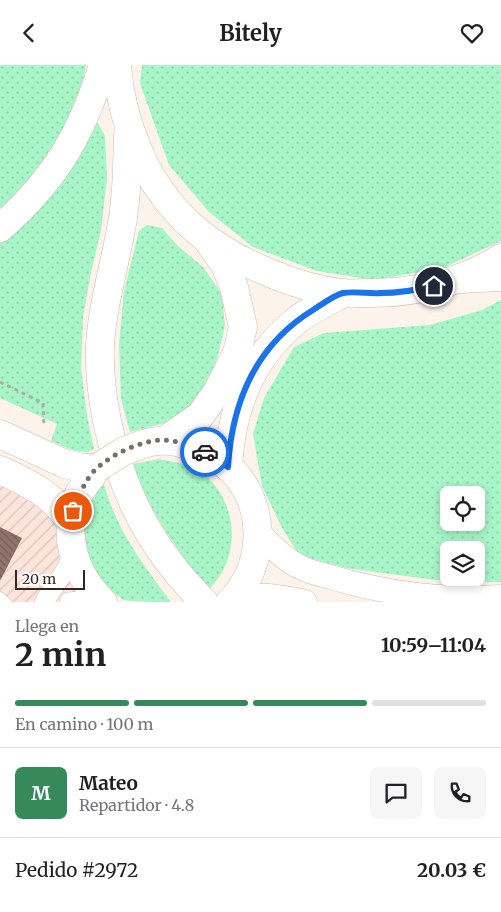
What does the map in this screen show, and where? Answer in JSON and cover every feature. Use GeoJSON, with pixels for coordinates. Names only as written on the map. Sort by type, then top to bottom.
{"type":"FeatureCollection","features":[{"type":"Feature","properties":{"kind":"main road"},"geometry":{"type":"LineString","coordinates":[[0,228],[40,189],[62,159],[77,135],[103,65]]}},
{"type":"Feature","properties":{"kind":"main road"},"geometry":{"type":"LineString","coordinates":[[117,65],[118,80],[129,127],[148,172],[174,208],[206,238],[225,265],[234,287],[242,327],[237,353],[218,392],[200,416],[165,440]]}},
{"type":"Feature","properties":{"kind":"main road"},"geometry":{"type":"LineString","coordinates":[[129,127],[127,193],[109,280],[100,346],[100,374],[104,408],[119,467],[136,511],[172,567],[204,602]]}},
{"type":"Feature","properties":{"kind":"main road"},"geometry":{"type":"LineString","coordinates":[[206,238],[243,260],[301,285],[342,293],[384,293],[412,290],[461,279],[501,277]]}},
{"type":"Feature","properties":{"kind":"main road"},"geometry":{"type":"LineString","coordinates":[[461,279],[501,258]]}},
{"type":"Feature","properties":{"kind":"main road"},"geometry":{"type":"LineString","coordinates":[[228,467],[234,418],[257,365],[275,339],[297,320],[342,293]]}},
{"type":"Feature","properties":{"kind":"main road"},"geometry":{"type":"LineString","coordinates":[[0,434],[64,464],[82,468],[97,468]]}},
{"type":"Feature","properties":{"kind":"main road"},"geometry":{"type":"LineString","coordinates":[[102,601],[86,583],[73,555],[70,521],[79,495],[97,468],[124,451],[149,441],[165,440],[189,445],[210,454],[228,467],[247,490],[258,532],[258,548],[245,581],[231,601]]}},
{"type":"Feature","properties":{"kind":"main road"},"geometry":{"type":"LineString","coordinates":[[0,470],[52,498],[62,507],[70,521]]}},
{"type":"Feature","properties":{"kind":"street"},"geometry":{"type":"LineString","coordinates":[[258,532],[279,553],[301,568],[347,582],[414,595],[501,597]]}},
{"type":"Feature","properties":{"kind":"street"},"geometry":{"type":"LineString","coordinates":[[44,602],[73,555]]}},
{"type":"Feature","properties":{"kind":"street"},"geometry":{"type":"LineString","coordinates":[[231,601],[246,596],[267,595],[305,602]]}},
{"type":"Feature","properties":{"kind":"street"},"geometry":{"type":"LineString","coordinates":[[69,602],[102,601]]}},
{"type":"Feature","properties":{"kind":"lane"},"geometry":{"type":"LineString","coordinates":[[0,597],[6,602]]}},
{"type":"Feature","properties":{"kind":"shaded area"},"geometry":{"type":"Polygon","coordinates":[[[0,470],[40,490],[103,602],[0,602],[0,470]]]}},
{"type":"Feature","properties":{"kind":"green space"},"geometry":{"type":"Polygon","coordinates":[[[0,65],[86,65],[83,82],[74,108],[57,141],[36,173],[0,214],[0,65]]]}},
{"type":"Feature","properties":{"kind":"green space"},"geometry":{"type":"Polygon","coordinates":[[[142,65],[501,65],[501,241],[443,268],[374,280],[317,271],[253,247],[209,212],[169,165],[140,83],[142,65]]]}},
{"type":"Feature","properties":{"kind":"green space"},"geometry":{"type":"Polygon","coordinates":[[[98,123],[105,136],[107,179],[101,230],[83,317],[81,367],[87,416],[94,449],[84,452],[72,450],[51,441],[57,424],[0,398],[0,243],[27,218],[90,128],[98,123]]]}},
{"type":"Feature","properties":{"kind":"green space"},"geometry":{"type":"Polygon","coordinates":[[[147,225],[162,228],[178,246],[203,267],[222,294],[225,326],[216,363],[197,401],[169,422],[130,432],[121,399],[119,345],[124,291],[139,231],[147,225]]]}},
{"type":"Feature","properties":{"kind":"green space"},"geometry":{"type":"Polygon","coordinates":[[[501,300],[501,582],[485,582],[485,541],[440,541],[440,581],[346,568],[299,555],[281,526],[262,486],[253,434],[264,398],[294,347],[324,333],[430,325],[482,310],[501,300]]]}},
{"type":"Feature","properties":{"kind":"green space"},"geometry":{"type":"Polygon","coordinates":[[[159,459],[172,461],[201,472],[217,488],[225,502],[230,517],[231,548],[219,577],[208,590],[165,530],[147,498],[133,464],[159,459]]]}},
{"type":"Feature","properties":{"kind":"green space"},"geometry":{"type":"Polygon","coordinates":[[[104,484],[123,531],[171,602],[124,600],[101,580],[93,568],[85,539],[85,525],[95,496],[104,484]]]}},
{"type":"Feature","properties":{"kind":"building"},"geometry":{"type":"Polygon","coordinates":[[[0,527],[22,538],[0,581],[0,527]]]}},
{"type":"Feature","properties":{"kind":"way so far"},"geometry":{"type":"LineString","coordinates":[[73,511],[79,495],[97,468],[124,451],[149,441],[165,440],[189,445],[205,452]]}},
{"type":"Feature","properties":{"kind":"route"},"geometry":{"type":"LineString","coordinates":[[205,452],[228,467],[234,418],[257,365],[275,339],[297,320],[342,293],[384,293],[434,286]]}}]}
